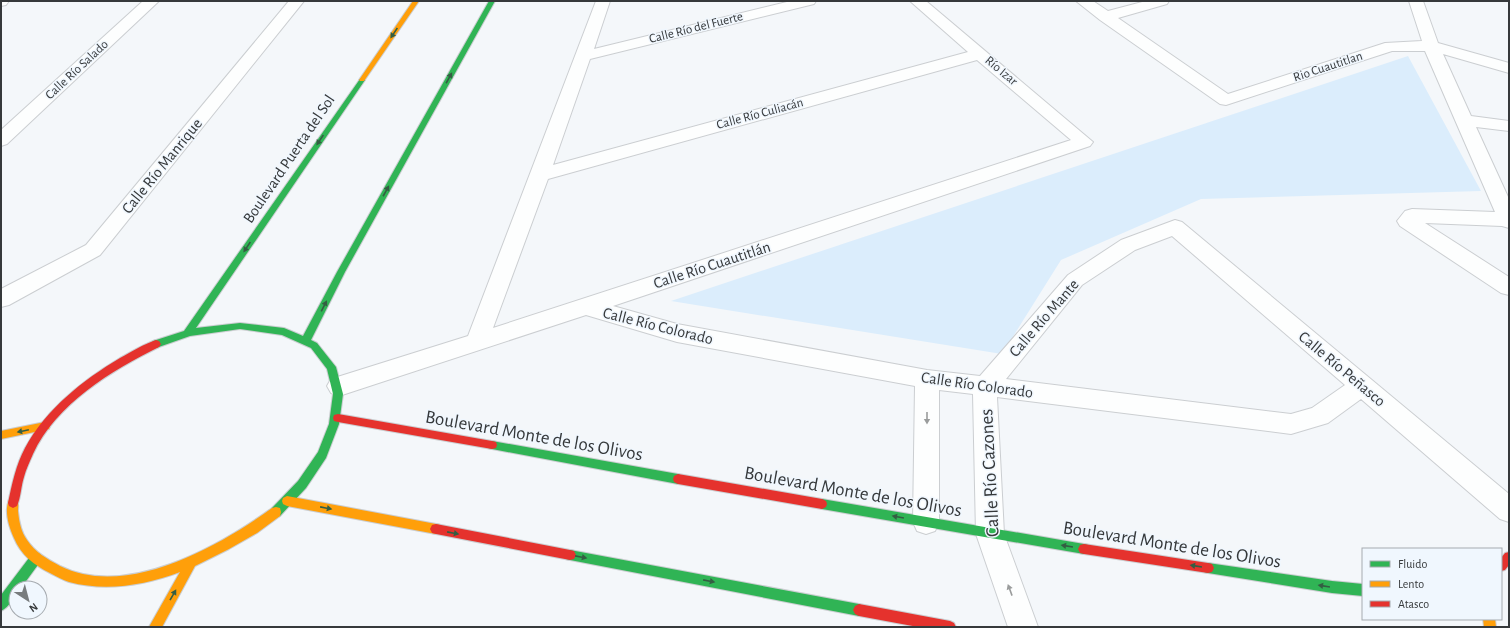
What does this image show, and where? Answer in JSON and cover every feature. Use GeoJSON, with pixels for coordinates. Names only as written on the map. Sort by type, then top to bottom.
{"type":"FeatureCollection","features":[{"type":"Feature","properties":{"kind":"main road","name":"Boulevard Puerta del Sol"},"geometry":{"type":"LineString","coordinates":[[187,334],[416,1]]}},
{"type":"Feature","properties":{"kind":"main road"},"geometry":{"type":"LineString","coordinates":[[306,340],[341,272],[492,1]]}},
{"type":"Feature","properties":{"kind":"main road"},"geometry":{"type":"LineString","coordinates":[[264,326],[285,331],[306,340],[319,349],[330,363],[339,386],[338,418],[329,444],[315,468],[287,501],[270,517],[240,538],[191,563],[172,570],[136,578],[103,581],[71,577],[45,566],[26,550],[11,529],[12,505],[16,479],[28,452],[45,426],[67,402],[93,380],[122,362],[151,347],[187,334],[212,328],[264,326]]}},
{"type":"Feature","properties":{"kind":"main road","name":"Boulevard Monte de los Olivos"},"geometry":{"type":"LineString","coordinates":[[338,418],[990,534],[1332,587],[1362,590]]}},
{"type":"Feature","properties":{"kind":"main road"},"geometry":{"type":"LineString","coordinates":[[1,435],[45,426]]}},
{"type":"Feature","properties":{"kind":"main road"},"geometry":{"type":"LineString","coordinates":[[287,501],[950,627]]}},
{"type":"Feature","properties":{"kind":"main road"},"geometry":{"type":"LineString","coordinates":[[1502,565],[1509,557]]}},
{"type":"Feature","properties":{"kind":"main road"},"geometry":{"type":"LineString","coordinates":[[1,605],[36,558]]}},
{"type":"Feature","properties":{"kind":"main road"},"geometry":{"type":"LineString","coordinates":[[155,627],[191,563]]}},
{"type":"Feature","properties":{"kind":"street","name":"Calle Río Salado"},"geometry":{"type":"LineString","coordinates":[[1,140],[152,1]]}},
{"type":"Feature","properties":{"kind":"street","name":"Calle Río Manrique"},"geometry":{"type":"LineString","coordinates":[[1,299],[93,250],[297,1]]}},
{"type":"Feature","properties":{"kind":"street"},"geometry":{"type":"LineString","coordinates":[[477,341],[540,175],[603,1]]}},
{"type":"Feature","properties":{"kind":"street","name":"Calle Río del Fuerte"},"geometry":{"type":"LineString","coordinates":[[583,56],[809,1]]}},
{"type":"Feature","properties":{"kind":"street","name":"Río Izar"},"geometry":{"type":"LineString","coordinates":[[917,1],[1084,142]]}},
{"type":"Feature","properties":{"kind":"street"},"geometry":{"type":"LineString","coordinates":[[1083,1],[1105,17],[1162,1]]}},
{"type":"Feature","properties":{"kind":"street"},"geometry":{"type":"LineString","coordinates":[[1416,1],[1431,46],[1508,220],[1412,216],[1407,221],[1509,287]]}},
{"type":"Feature","properties":{"kind":"street","name":"Rio Cuautitlan"},"geometry":{"type":"LineString","coordinates":[[1105,17],[1226,100],[1391,46],[1431,46],[1509,68]]}},
{"type":"Feature","properties":{"kind":"street","name":"Calle Río Culiacán"},"geometry":{"type":"LineString","coordinates":[[540,175],[980,54]]}},
{"type":"Feature","properties":{"kind":"street"},"geometry":{"type":"LineString","coordinates":[[1465,120],[1509,126]]}},
{"type":"Feature","properties":{"kind":"street","name":"Calle Río Cuautitlán"},"geometry":{"type":"LineString","coordinates":[[339,386],[586,307],[1084,142]]}},
{"type":"Feature","properties":{"kind":"street","name":"Calle Río Peñasco"},"geometry":{"type":"LineString","coordinates":[[1175,227],[1509,510]]}},
{"type":"Feature","properties":{"kind":"street","name":"Calle Río Mante"},"geometry":{"type":"LineString","coordinates":[[985,387],[1075,280],[1128,245],[1175,227]]}},
{"type":"Feature","properties":{"kind":"street","name":"Calle Río Colorado"},"geometry":{"type":"LineString","coordinates":[[586,307],[676,334],[927,379],[1291,424],[1319,416],[1362,385]]}},
{"type":"Feature","properties":{"kind":"street"},"geometry":{"type":"LineString","coordinates":[[926,522],[927,379]]}},
{"type":"Feature","properties":{"kind":"street","name":"Calle Río Cazones"},"geometry":{"type":"LineString","coordinates":[[985,387],[990,534],[1023,627]]}},
{"type":"Feature","properties":{"kind":"shaded area"},"geometry":{"type":"Polygon","coordinates":[[[1408,56],[1481,191],[1201,199],[1061,260],[1002,354],[671,301],[1408,56]]]}},
{"type":"Feature","properties":{"kind":"traffic: fast"},"geometry":{"type":"LineString","coordinates":[[306,340],[341,272],[492,1]]}},
{"type":"Feature","properties":{"kind":"traffic: fast"},"geometry":{"type":"LineString","coordinates":[[187,334],[362,80]]}},
{"type":"Feature","properties":{"kind":"traffic: fast"},"geometry":{"type":"LineString","coordinates":[[240,326],[284,331],[314,346],[331,367],[338,394],[334,424],[322,455],[302,485],[276,512]]}},
{"type":"Feature","properties":{"kind":"traffic: fast"},"geometry":{"type":"LineString","coordinates":[[156,344],[188,333],[240,326]]}},
{"type":"Feature","properties":{"kind":"traffic: fast"},"geometry":{"type":"LineString","coordinates":[[492,445],[678,479]]}},
{"type":"Feature","properties":{"kind":"traffic: fast"},"geometry":{"type":"LineString","coordinates":[[822,504],[1084,549]]}},
{"type":"Feature","properties":{"kind":"traffic: fast"},"geometry":{"type":"LineString","coordinates":[[570,555],[859,610]]}},
{"type":"Feature","properties":{"kind":"traffic: fast"},"geometry":{"type":"LineString","coordinates":[[1,605],[36,558]]}},
{"type":"Feature","properties":{"kind":"traffic: fast"},"geometry":{"type":"LineString","coordinates":[[1208,568],[1332,587],[1362,590]]}},
{"type":"Feature","properties":{"kind":"traffic: slow"},"geometry":{"type":"LineString","coordinates":[[362,80],[416,1]]}},
{"type":"Feature","properties":{"kind":"traffic: slow"},"geometry":{"type":"LineString","coordinates":[[1,435],[45,426]]}},
{"type":"Feature","properties":{"kind":"traffic: slow"},"geometry":{"type":"LineString","coordinates":[[287,501],[436,529]]}},
{"type":"Feature","properties":{"kind":"traffic: slow"},"geometry":{"type":"LineString","coordinates":[[13,503],[16,529],[28,551],[42,563],[69,576],[99,582],[131,580],[163,572],[195,561],[225,546],[253,529],[276,512]]}},
{"type":"Feature","properties":{"kind":"traffic: slow"},"geometry":{"type":"LineString","coordinates":[[155,627],[191,563]]}},
{"type":"Feature","properties":{"kind":"traffic: slow"},"geometry":{"type":"LineString","coordinates":[[1489,620],[1490,627]]}},
{"type":"Feature","properties":{"kind":"traffic: jam"},"geometry":{"type":"LineString","coordinates":[[13,503],[19,476],[29,450],[44,427],[63,406],[84,387],[108,370],[156,344]]}},
{"type":"Feature","properties":{"kind":"traffic: jam"},"geometry":{"type":"LineString","coordinates":[[338,418],[492,445]]}},
{"type":"Feature","properties":{"kind":"traffic: jam"},"geometry":{"type":"LineString","coordinates":[[678,479],[822,504]]}},
{"type":"Feature","properties":{"kind":"traffic: jam"},"geometry":{"type":"LineString","coordinates":[[436,529],[570,555]]}},
{"type":"Feature","properties":{"kind":"traffic: jam"},"geometry":{"type":"LineString","coordinates":[[1084,549],[1208,568]]}},
{"type":"Feature","properties":{"kind":"traffic: jam"},"geometry":{"type":"LineString","coordinates":[[1502,565],[1509,557]]}},
{"type":"Feature","properties":{"kind":"traffic: jam"},"geometry":{"type":"LineString","coordinates":[[859,610],[950,627]]}}]}
